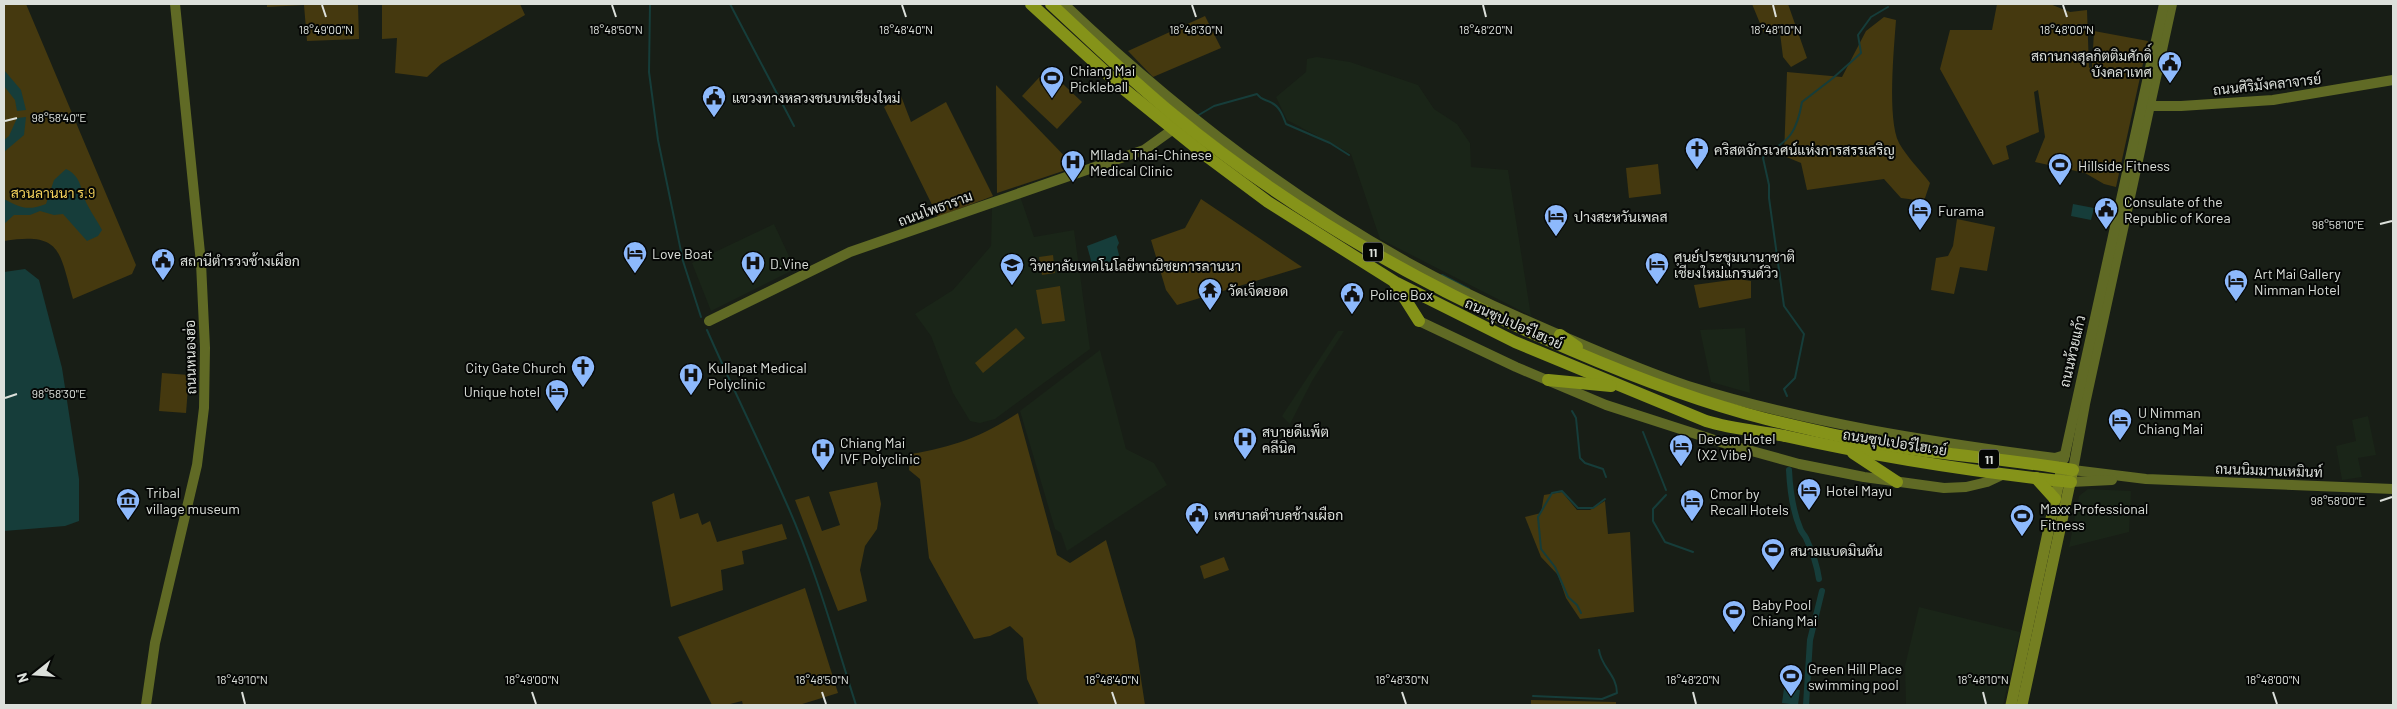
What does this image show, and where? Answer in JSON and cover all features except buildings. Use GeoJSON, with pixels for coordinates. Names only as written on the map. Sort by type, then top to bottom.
{"type":"FeatureCollection","features":[{"type":"Feature","properties":{"kind":"highway","name":"ถนนซุปเปอร์ไฮเวย์"},"geometry":{"type":"LineString","coordinates":[[1031,4],[1172,130],[1268,202],[1395,282],[1515,342],[1687,413],[1733,429],[1783,436],[1849,451],[1912,462],[2004,474],[2036,478],[2071,473]]}},
{"type":"Feature","properties":{"kind":"highway","name":"ถนนซุปเปอร์ไฮเวย์"},"geometry":{"type":"LineString","coordinates":[[1051,4],[1108,58],[1176,117],[1284,197],[1364,247],[1470,305],[1600,363],[1739,411],[1862,440],[2071,473]]}},
{"type":"Feature","properties":{"kind":"highway"},"geometry":{"type":"LineString","coordinates":[[1099,37],[1108,58]]}},
{"type":"Feature","properties":{"kind":"highway"},"geometry":{"type":"LineString","coordinates":[[1395,282],[1419,321]]}},
{"type":"Feature","properties":{"kind":"highway"},"geometry":{"type":"LineString","coordinates":[[1560,335],[1600,363]]}},
{"type":"Feature","properties":{"kind":"highway"},"geometry":{"type":"LineString","coordinates":[[1548,380],[1623,387]]}},
{"type":"Feature","properties":{"kind":"highway"},"geometry":{"type":"LineString","coordinates":[[1687,413],[1699,410],[1737,423],[1741,417],[1739,411]]}},
{"type":"Feature","properties":{"kind":"highway"},"geometry":{"type":"LineString","coordinates":[[1842,426],[1862,440]]}},
{"type":"Feature","properties":{"kind":"highway"},"geometry":{"type":"LineString","coordinates":[[1884,444],[1908,438]]}},
{"type":"Feature","properties":{"kind":"highway"},"geometry":{"type":"LineString","coordinates":[[1849,451],[1897,482]]}},
{"type":"Feature","properties":{"kind":"highway"},"geometry":{"type":"LineString","coordinates":[[2036,478],[2055,499]]}},
{"type":"Feature","properties":{"kind":"main road","name":"ถนนหนองฮ่อ"},"geometry":{"type":"LineString","coordinates":[[146,705],[155,643],[197,465],[204,408],[205,348],[201,262],[175,4]]}},
{"type":"Feature","properties":{"kind":"main road","name":"ถนนนิมมานเหมินท์"},"geometry":{"type":"LineString","coordinates":[[1064,4],[1099,37],[1186,112],[1261,170],[1323,212],[1439,280],[1560,335],[1688,386],[1842,426],[1908,438],[2055,458],[2071,473],[2143,479],[2393,489]]}},
{"type":"Feature","properties":{"kind":"main road","name":"ถนนห้วยแก้ว"},"geometry":{"type":"LineString","coordinates":[[2022,705],[2146,107],[2164,4]]}},
{"type":"Feature","properties":{"kind":"main road","name":"ถนนห้วยแก้ว"},"geometry":{"type":"LineString","coordinates":[[2146,107],[2172,4]]}},
{"type":"Feature","properties":{"kind":"main road","name":"ถนนศิริมังคลาจารย์"},"geometry":{"type":"LineString","coordinates":[[2146,107],[2278,99],[2393,80]]}},
{"type":"Feature","properties":{"kind":"main road","name":"ถนนโพธาราม"},"geometry":{"type":"LineString","coordinates":[[709,320],[850,252],[1144,150],[1172,130]]}},
{"type":"Feature","properties":{"kind":"main road"},"geometry":{"type":"LineString","coordinates":[[1419,321],[1606,406],[1730,445],[1815,467],[1928,487],[1966,487],[1987,482],[2004,474]]}},
{"type":"Feature","properties":{"kind":"main road","name":"ถนนห้วยแก้ว"},"geometry":{"type":"LineString","coordinates":[[2011,705],[2055,499],[2071,473]]}},
{"type":"Feature","properties":{"kind":"shaded area"},"geometry":{"type":"Polygon","coordinates":[[[1317,57],[1350,62],[1418,85],[1434,109],[1457,124],[1470,143],[1471,167],[1508,170],[1531,316],[1380,239],[1351,154],[1287,120],[1276,97],[1306,72],[1307,59],[1317,57]]]}},
{"type":"Feature","properties":{"kind":"shaded area"},"geometry":{"type":"Polygon","coordinates":[[[1020,196],[1034,237],[1074,230],[1090,349],[995,419],[980,423],[970,421],[953,393],[931,336],[915,314],[953,290],[991,246],[992,206],[1020,196]]]}},
{"type":"Feature","properties":{"kind":"shaded area"},"geometry":{"type":"Polygon","coordinates":[[[774,224],[795,269],[711,311],[692,263],[774,224]]]}},
{"type":"Feature","properties":{"kind":"shaded area"},"geometry":{"type":"Polygon","coordinates":[[[1745,328],[1750,393],[1711,382],[1700,330],[1745,328]]]}},
{"type":"Feature","properties":{"kind":"shaded area"},"geometry":{"type":"Polygon","coordinates":[[[1338,331],[1344,331],[1312,381],[1290,424],[1282,416],[1338,331]]]}},
{"type":"Feature","properties":{"kind":"shaded area"},"geometry":{"type":"Polygon","coordinates":[[[1100,350],[1126,449],[1154,463],[1167,485],[1067,551],[1061,533],[1055,529],[1020,411],[1100,350]]]}},
{"type":"Feature","properties":{"kind":"shaded area"},"geometry":{"type":"Polygon","coordinates":[[[2368,416],[2376,455],[2358,458],[2362,477],[2342,480],[2336,446],[2356,441],[2352,420],[2368,416]]]}},
{"type":"Feature","properties":{"kind":"shaded area"},"geometry":{"type":"Polygon","coordinates":[[[2088,489],[2131,491],[2129,532],[2069,547],[2079,496],[2088,489]]]}},
{"type":"Feature","properties":{"kind":"shaded area"},"geometry":{"type":"Polygon","coordinates":[[[1919,607],[2020,632],[2003,705],[1906,705],[1905,666],[1919,607]]]}},
{"type":"Feature","properties":{"kind":"green space","name":"สวนลานนา ร.9"},"geometry":{"type":"Polygon","coordinates":[[[4,4],[26,4],[136,265],[132,274],[73,299],[60,257],[48,243],[23,239],[4,241],[4,4]]]}},
{"type":"Feature","properties":{"kind":"green space"},"geometry":{"type":"Polygon","coordinates":[[[267,4],[358,4],[359,39],[307,41],[304,5],[267,7],[267,4]]]}},
{"type":"Feature","properties":{"kind":"green space"},"geometry":{"type":"Polygon","coordinates":[[[382,4],[520,4],[525,15],[441,64],[427,77],[395,73],[397,38],[382,39],[382,4]]]}},
{"type":"Feature","properties":{"kind":"green space"},"geometry":{"type":"Polygon","coordinates":[[[1752,4],[1788,4],[1807,58],[1791,67],[1783,57],[1780,33],[1764,33],[1752,4]]]}},
{"type":"Feature","properties":{"kind":"green space"},"geometry":{"type":"Polygon","coordinates":[[[1997,4],[2050,4],[2070,12],[2087,10],[2089,68],[2092,67],[2094,31],[2148,41],[2116,187],[2104,184],[2085,173],[2035,162],[2045,137],[2038,90],[2034,92],[2039,132],[2006,146],[2009,159],[1993,165],[1940,69],[1950,30],[1992,30],[1997,4]]]}},
{"type":"Feature","properties":{"kind":"green space"},"geometry":{"type":"Polygon","coordinates":[[[1205,16],[1221,48],[1153,77],[1128,51],[1205,16]]]}},
{"type":"Feature","properties":{"kind":"green space"},"geometry":{"type":"Polygon","coordinates":[[[1884,17],[1896,20],[1892,83],[1895,132],[1902,148],[1930,183],[1924,201],[1901,198],[1884,179],[1807,190],[1801,163],[1784,156],[1787,72],[1842,77],[1866,31],[1884,17]]]}},
{"type":"Feature","properties":{"kind":"green space","name":"Chiang Mai Pickleball"},"geometry":{"type":"Polygon","coordinates":[[[1047,69],[1082,102],[1057,129],[1022,96],[1047,69]]]}},
{"type":"Feature","properties":{"kind":"green space"},"geometry":{"type":"Polygon","coordinates":[[[996,85],[1075,167],[997,193],[996,85]]]}},
{"type":"Feature","properties":{"kind":"green space"},"geometry":{"type":"Polygon","coordinates":[[[901,96],[911,122],[946,102],[993,196],[938,217],[884,107],[901,96]]]}},
{"type":"Feature","properties":{"kind":"green space"},"geometry":{"type":"Polygon","coordinates":[[[1658,164],[1661,194],[1629,198],[1626,168],[1658,164]]]}},
{"type":"Feature","properties":{"kind":"green space"},"geometry":{"type":"Polygon","coordinates":[[[1201,199],[1302,267],[1177,305],[1166,290],[1151,240],[1185,228],[1201,199]]]}},
{"type":"Feature","properties":{"kind":"green space"},"geometry":{"type":"Polygon","coordinates":[[[1957,219],[1995,227],[1987,271],[1960,267],[1954,294],[1931,290],[1936,258],[1948,256],[1953,246],[1957,219]]]}},
{"type":"Feature","properties":{"kind":"green space"},"geometry":{"type":"Polygon","coordinates":[[[1053,255],[1055,273],[1042,275],[1039,257],[1053,255]]]}},
{"type":"Feature","properties":{"kind":"green space"},"geometry":{"type":"Polygon","coordinates":[[[1738,279],[1751,281],[1751,298],[1699,308],[1694,285],[1738,279]]]}},
{"type":"Feature","properties":{"kind":"green space"},"geometry":{"type":"Polygon","coordinates":[[[1060,286],[1065,321],[1042,324],[1036,290],[1060,286]]]}},
{"type":"Feature","properties":{"kind":"green space"},"geometry":{"type":"Polygon","coordinates":[[[1016,328],[1025,338],[983,373],[975,363],[1016,328]]]}},
{"type":"Feature","properties":{"kind":"green space"},"geometry":{"type":"Polygon","coordinates":[[[162,373],[189,375],[186,413],[159,411],[162,373]]]}},
{"type":"Feature","properties":{"kind":"green space"},"geometry":{"type":"Polygon","coordinates":[[[1018,413],[1057,555],[1070,563],[1106,540],[1135,640],[1145,705],[1039,705],[1027,679],[1023,638],[1010,626],[990,636],[974,639],[929,558],[920,479],[909,470],[911,454],[966,440],[992,429],[1018,413]]]}},
{"type":"Feature","properties":{"kind":"green space"},"geometry":{"type":"Polygon","coordinates":[[[877,482],[881,504],[877,529],[865,546],[860,570],[867,601],[838,611],[795,500],[809,496],[822,531],[840,525],[829,492],[877,482]]]}},
{"type":"Feature","properties":{"kind":"green space"},"geometry":{"type":"Polygon","coordinates":[[[1562,492],[1577,510],[1590,510],[1605,501],[1608,534],[1630,532],[1634,612],[1580,619],[1566,598],[1558,575],[1541,557],[1525,517],[1541,513],[1544,495],[1562,492]]]}},
{"type":"Feature","properties":{"kind":"green space"},"geometry":{"type":"Polygon","coordinates":[[[674,493],[680,519],[698,513],[702,525],[710,521],[717,542],[782,524],[787,539],[742,551],[744,564],[721,570],[723,590],[671,607],[652,502],[674,493]]]}},
{"type":"Feature","properties":{"kind":"green space"},"geometry":{"type":"Polygon","coordinates":[[[1224,557],[1229,570],[1204,579],[1200,566],[1224,557]]]}},
{"type":"Feature","properties":{"kind":"green space"},"geometry":{"type":"Polygon","coordinates":[[[805,588],[838,693],[799,705],[743,705],[742,701],[726,705],[712,705],[678,637],[805,588]]]}},
{"type":"Feature","properties":{"kind":"green space"},"geometry":{"type":"Polygon","coordinates":[[[1531,700],[1616,702],[1616,705],[1531,705],[1531,700]]]}},
{"type":"Feature","properties":{"kind":"water"},"geometry":{"type":"Polygon","coordinates":[[[4,70],[21,90],[26,110],[17,111],[15,100],[4,86],[4,70]]]}},
{"type":"Feature","properties":{"kind":"water"},"geometry":{"type":"Polygon","coordinates":[[[26,117],[24,135],[4,152],[4,140],[9,136],[17,118],[26,117]]]}},
{"type":"Feature","properties":{"kind":"water"},"geometry":{"type":"Polygon","coordinates":[[[66,169],[78,181],[85,201],[102,230],[98,236],[87,241],[63,214],[54,215],[40,211],[30,215],[14,215],[4,224],[4,199],[24,208],[46,204],[54,180],[66,169]]]}},
{"type":"Feature","properties":{"kind":"water"},"geometry":{"type":"Polygon","coordinates":[[[2073,204],[2094,208],[2091,220],[2071,216],[2073,204]]]}},
{"type":"Feature","properties":{"kind":"water"},"geometry":{"type":"Polygon","coordinates":[[[1116,235],[1119,243],[1117,247],[1119,255],[1115,265],[1094,271],[1087,246],[1116,235]]]}},
{"type":"Feature","properties":{"kind":"water"},"geometry":{"type":"Polygon","coordinates":[[[25,269],[39,280],[62,368],[79,479],[79,521],[65,526],[4,531],[4,272],[25,269]]]}},
{"type":"Feature","properties":{"kind":"water","name":"Green Hill Place swimming pool"},"geometry":{"type":"Polygon","coordinates":[[[1784,688],[1800,690],[1798,705],[1782,703],[1784,688]]]}},
{"type":"Feature","properties":{"kind":"waterway"},"geometry":{"type":"LineString","coordinates":[[650,4],[649,72],[658,140],[683,261],[701,317]]}},
{"type":"Feature","properties":{"kind":"waterway"},"geometry":{"type":"LineString","coordinates":[[730,4],[794,126]]}},
{"type":"Feature","properties":{"kind":"waterway"},"geometry":{"type":"LineString","coordinates":[[1787,396],[1784,389],[1795,378],[1804,334],[1784,306],[1769,198],[1769,185],[1763,158],[1765,154],[1781,144],[1791,134],[1798,121],[1802,102],[1861,53],[1858,35],[1871,17],[1888,7]]}},
{"type":"Feature","properties":{"kind":"waterway"},"geometry":{"type":"LineString","coordinates":[[1197,116],[1214,106],[1257,94],[1277,107],[1286,124],[1330,143],[1349,155]]}},
{"type":"Feature","properties":{"kind":"waterway"},"geometry":{"type":"LineString","coordinates":[[1442,275],[1469,289]]}},
{"type":"Feature","properties":{"kind":"waterway"},"geometry":{"type":"LineString","coordinates":[[707,330],[806,550],[856,705]]}},
{"type":"Feature","properties":{"kind":"waterway"},"geometry":{"type":"LineString","coordinates":[[1572,411],[1576,418],[1580,458],[1585,463],[1603,469],[1606,477]]}},
{"type":"Feature","properties":{"kind":"waterway"},"geometry":{"type":"LineString","coordinates":[[1643,432],[1666,490]]}},
{"type":"Feature","properties":{"kind":"waterway"},"geometry":{"type":"LineString","coordinates":[[1789,470],[1795,514],[1812,553],[1819,579]]}},
{"type":"Feature","properties":{"kind":"waterway"},"geometry":{"type":"LineString","coordinates":[[1581,613],[1577,605],[1568,597],[1555,567],[1541,549],[1538,517],[1552,493],[1562,491],[1578,508],[1593,508],[1605,499]]}},
{"type":"Feature","properties":{"kind":"waterway"},"geometry":{"type":"LineString","coordinates":[[1666,495],[1653,509],[1653,521],[1665,542],[1693,552]]}},
{"type":"Feature","properties":{"kind":"waterway"},"geometry":{"type":"LineString","coordinates":[[1806,705],[1810,640],[1822,591]]}},
{"type":"Feature","properties":{"kind":"waterway"},"geometry":{"type":"LineString","coordinates":[[1533,696],[1602,699],[1617,693],[1614,681],[1600,656],[1599,650]]}},
{"type":"Feature","properties":{"kind":"place","name":"สถานกงสุลกิตติมศักดิ์ บังคลาเทศ"},"geometry":{"type":"Point","coordinates":[2170,84]}},
{"type":"Feature","properties":{"kind":"place","name":"Chiang Mai Pickleball"},"geometry":{"type":"Point","coordinates":[1052,99]}},
{"type":"Feature","properties":{"kind":"place","name":"แขวงทางหลวงชนบทเชียงใหม่"},"geometry":{"type":"Point","coordinates":[714,118]}},
{"type":"Feature","properties":{"kind":"place","name":"คริสตจักรเวศน์แห่งการสรรเสริญ"},"geometry":{"type":"Point","coordinates":[1697,170]}},
{"type":"Feature","properties":{"kind":"place","name":"MIlada Thai-Chinese Medical Clinic"},"geometry":{"type":"Point","coordinates":[1073,183]}},
{"type":"Feature","properties":{"kind":"place","name":"Hillside Fitness"},"geometry":{"type":"Point","coordinates":[2060,186]}},
{"type":"Feature","properties":{"kind":"place","name":"Consulate of the Republic of Korea"},"geometry":{"type":"Point","coordinates":[2106,230]}},
{"type":"Feature","properties":{"kind":"place","name":"Furama"},"geometry":{"type":"Point","coordinates":[1920,231]}},
{"type":"Feature","properties":{"kind":"place","name":"ปางสะหวันเพลส"},"geometry":{"type":"Point","coordinates":[1556,237]}},
{"type":"Feature","properties":{"kind":"place","name":"Love Boat"},"geometry":{"type":"Point","coordinates":[635,274]}},
{"type":"Feature","properties":{"kind":"place","name":"สถานีตำรวจช้างเผือก"},"geometry":{"type":"Point","coordinates":[163,281]}},
{"type":"Feature","properties":{"kind":"place","name":"D.Vine"},"geometry":{"type":"Point","coordinates":[753,284]}},
{"type":"Feature","properties":{"kind":"place","name":"ศูนย์ประชุมนานาชาติ เชียงใหม่แกรนด์วิว"},"geometry":{"type":"Point","coordinates":[1657,285]}},
{"type":"Feature","properties":{"kind":"place","name":"วิทยาลัยเทคโนโลยีพาณิชยการลานนา"},"geometry":{"type":"Point","coordinates":[1012,286]}},
{"type":"Feature","properties":{"kind":"place","name":"Art Mai Gallery Nimman Hotel"},"geometry":{"type":"Point","coordinates":[2236,302]}},
{"type":"Feature","properties":{"kind":"place","name":"วัดเจ็ดยอด"},"geometry":{"type":"Point","coordinates":[1210,311]}},
{"type":"Feature","properties":{"kind":"place","name":"Police Box"},"geometry":{"type":"Point","coordinates":[1352,315]}},
{"type":"Feature","properties":{"kind":"place","name":"City Gate Church"},"geometry":{"type":"Point","coordinates":[583,388]}},
{"type":"Feature","properties":{"kind":"place","name":"Kullapat Medical Polyclinic"},"geometry":{"type":"Point","coordinates":[691,396]}},
{"type":"Feature","properties":{"kind":"place","name":"Unique hotel"},"geometry":{"type":"Point","coordinates":[557,412]}},
{"type":"Feature","properties":{"kind":"place","name":"U Nimman Chiang Mai"},"geometry":{"type":"Point","coordinates":[2120,441]}},
{"type":"Feature","properties":{"kind":"place","name":"สบายดีแพ็ต คลีนิค"},"geometry":{"type":"Point","coordinates":[1245,460]}},
{"type":"Feature","properties":{"kind":"place","name":"Decem Hotel (X2 Vibe)"},"geometry":{"type":"Point","coordinates":[1681,467]}},
{"type":"Feature","properties":{"kind":"place","name":"Chiang Mai IVF Polyclinic"},"geometry":{"type":"Point","coordinates":[823,471]}},
{"type":"Feature","properties":{"kind":"place","name":"Hotel Mayu"},"geometry":{"type":"Point","coordinates":[1809,511]}},
{"type":"Feature","properties":{"kind":"place","name":"Tribal village museum"},"geometry":{"type":"Point","coordinates":[128,521]}},
{"type":"Feature","properties":{"kind":"place","name":"Cmor by Recall Hotels"},"geometry":{"type":"Point","coordinates":[1692,522]}},
{"type":"Feature","properties":{"kind":"place","name":"เทศบาลตำบลช้างเผือก"},"geometry":{"type":"Point","coordinates":[1197,535]}},
{"type":"Feature","properties":{"kind":"place","name":"Maxx Professional Fitness"},"geometry":{"type":"Point","coordinates":[2022,537]}},
{"type":"Feature","properties":{"kind":"place","name":"สนามแบดมินตัน"},"geometry":{"type":"Point","coordinates":[1773,571]}},
{"type":"Feature","properties":{"kind":"place","name":"Baby Pool Chiang Mai"},"geometry":{"type":"Point","coordinates":[1734,633]}},
{"type":"Feature","properties":{"kind":"place","name":"Green Hill Place swimming pool"},"geometry":{"type":"Point","coordinates":[1791,697]}}]}
